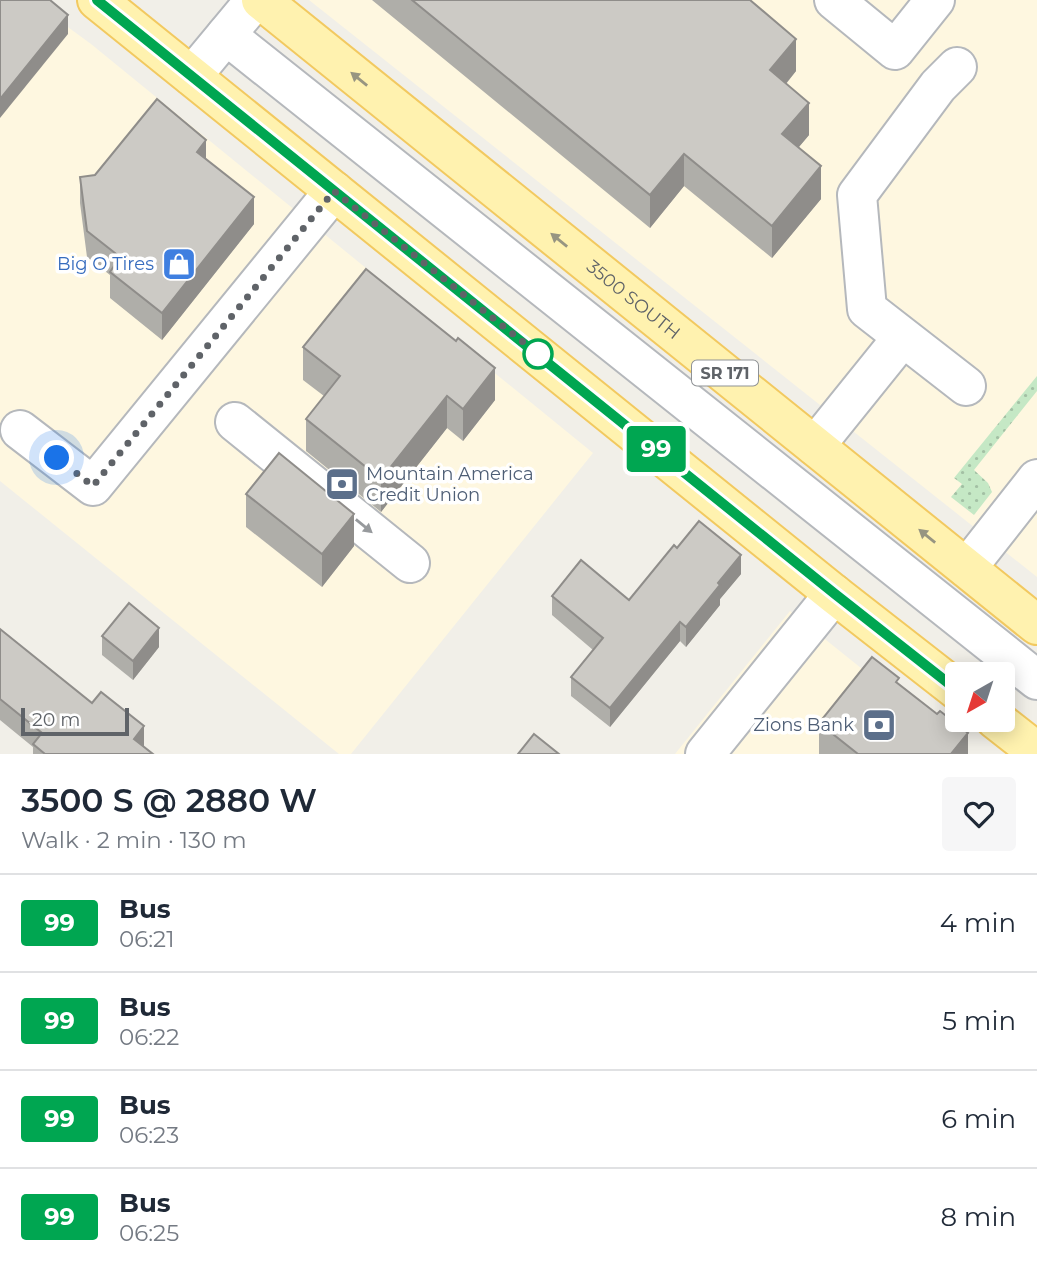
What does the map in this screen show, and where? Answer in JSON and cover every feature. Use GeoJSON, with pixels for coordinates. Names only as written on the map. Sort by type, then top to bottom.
{"type":"FeatureCollection","features":[{"type":"Feature","properties":{"kind":"main road"},"geometry":{"type":"LineString","coordinates":[[97,0],[945,681]]}},
{"type":"Feature","properties":{"kind":"main road","name":"3500 SOUTH"},"geometry":{"type":"LineString","coordinates":[[261,0],[1037,625]]}},
{"type":"Feature","properties":{"kind":"main road"},"geometry":{"type":"LineString","coordinates":[[1012,732],[1037,752]]}},
{"type":"Feature","properties":{"kind":"street"},"geometry":{"type":"LineString","coordinates":[[192,76],[255,0]]}},
{"type":"Feature","properties":{"kind":"street"},"geometry":{"type":"LineString","coordinates":[[834,0],[895,50],[935,0]]}},
{"type":"Feature","properties":{"kind":"street"},"geometry":{"type":"LineString","coordinates":[[226,35],[1037,680]]}},
{"type":"Feature","properties":{"kind":"street"},"geometry":{"type":"LineString","coordinates":[[957,67],[938,86],[857,195],[867,309],[966,386]]}},
{"type":"Feature","properties":{"kind":"street"},"geometry":{"type":"LineString","coordinates":[[20,430],[93,486],[334,191]]}},
{"type":"Feature","properties":{"kind":"street"},"geometry":{"type":"LineString","coordinates":[[815,446],[902,338]]}},
{"type":"Feature","properties":{"kind":"street"},"geometry":{"type":"LineString","coordinates":[[234,422],[410,563]]}},
{"type":"Feature","properties":{"kind":"street"},"geometry":{"type":"LineString","coordinates":[[967,568],[1037,479]]}},
{"type":"Feature","properties":{"kind":"street"},"geometry":{"type":"LineString","coordinates":[[720,749],[835,594]]}},
{"type":"Feature","properties":{"kind":"shaded area"},"geometry":{"type":"Polygon","coordinates":[[[0,0],[31,0],[91,44],[593,453],[351,754],[339,754],[0,481],[0,0]]]}},
{"type":"Feature","properties":{"kind":"shaded area"},"geometry":{"type":"Polygon","coordinates":[[[309,0],[1037,0],[1037,577],[309,0]]]}},
{"type":"Feature","properties":{"kind":"shaded area"},"geometry":{"type":"Polygon","coordinates":[[[790,611],[968,754],[675,754],[790,611]]]}},
{"type":"Feature","properties":{"kind":"green space"},"geometry":{"type":"Polygon","coordinates":[[[1037,376],[1037,391],[974,470],[988,483],[992,492],[974,515],[951,497],[962,484],[954,478],[1037,376]]]}},
{"type":"Feature","properties":{"kind":"building"},"geometry":{"type":"Polygon","coordinates":[[[0,0],[50,0],[68,15],[0,99],[0,0]]]}},
{"type":"Feature","properties":{"kind":"building"},"geometry":{"type":"Polygon","coordinates":[[[412,0],[750,0],[796,39],[770,70],[809,103],[782,134],[821,166],[772,226],[684,154],[650,195],[412,0]]]}},
{"type":"Feature","properties":{"kind":"building"},"geometry":{"type":"Polygon","coordinates":[[[157,99],[206,140],[197,152],[254,197],[162,313],[110,272],[120,257],[87,231],[80,177],[95,175],[157,99]]]}},
{"type":"Feature","properties":{"kind":"building"},"geometry":{"type":"Polygon","coordinates":[[[366,269],[456,341],[458,338],[495,368],[463,409],[447,396],[381,479],[306,419],[340,376],[303,347],[366,269]]]}},
{"type":"Feature","properties":{"kind":"building"},"geometry":{"type":"Polygon","coordinates":[[[279,453],[354,514],[322,554],[246,494],[279,453]]]}},
{"type":"Feature","properties":{"kind":"building"},"geometry":{"type":"Polygon","coordinates":[[[699,521],[741,555],[686,627],[680,622],[610,708],[571,677],[603,638],[552,596],[581,560],[629,600],[674,545],[677,548],[699,521]]]}},
{"type":"Feature","properties":{"kind":"building"},"geometry":{"type":"Polygon","coordinates":[[[129,603],[159,628],[133,661],[102,636],[129,603]]]}},
{"type":"Feature","properties":{"kind":"building"},"geometry":{"type":"Polygon","coordinates":[[[0,629],[92,703],[101,692],[144,726],[134,739],[153,754],[45,754],[33,744],[42,733],[0,699],[0,629]]]}},
{"type":"Feature","properties":{"kind":"building"},"geometry":{"type":"Polygon","coordinates":[[[872,657],[899,678],[896,682],[937,714],[940,711],[945,715],[945,732],[968,733],[951,754],[858,754],[819,723],[872,657]]]}},
{"type":"Feature","properties":{"kind":"building"},"geometry":{"type":"Polygon","coordinates":[[[534,734],[559,754],[518,754],[534,734]]]}},
{"type":"Feature","properties":{"kind":"bus line","name":"99"},"geometry":{"type":"LineString","coordinates":[[97,0],[945,681]]}},
{"type":"Feature","properties":{"kind":"place","name":"Big O Tires"},"geometry":{"type":"Point","coordinates":[179,264]}},
{"type":"Feature","properties":{"kind":"place","name":"Mountain America Credit Union"},"geometry":{"type":"Point","coordinates":[342,484]}},
{"type":"Feature","properties":{"kind":"place","name":"Zions Bank"},"geometry":{"type":"Point","coordinates":[879,725]}},
{"type":"Feature","properties":{"kind":"route"},"geometry":{"type":"LineString","coordinates":[[57,458],[93,486],[334,191],[543,358],[538,354]]}}]}
